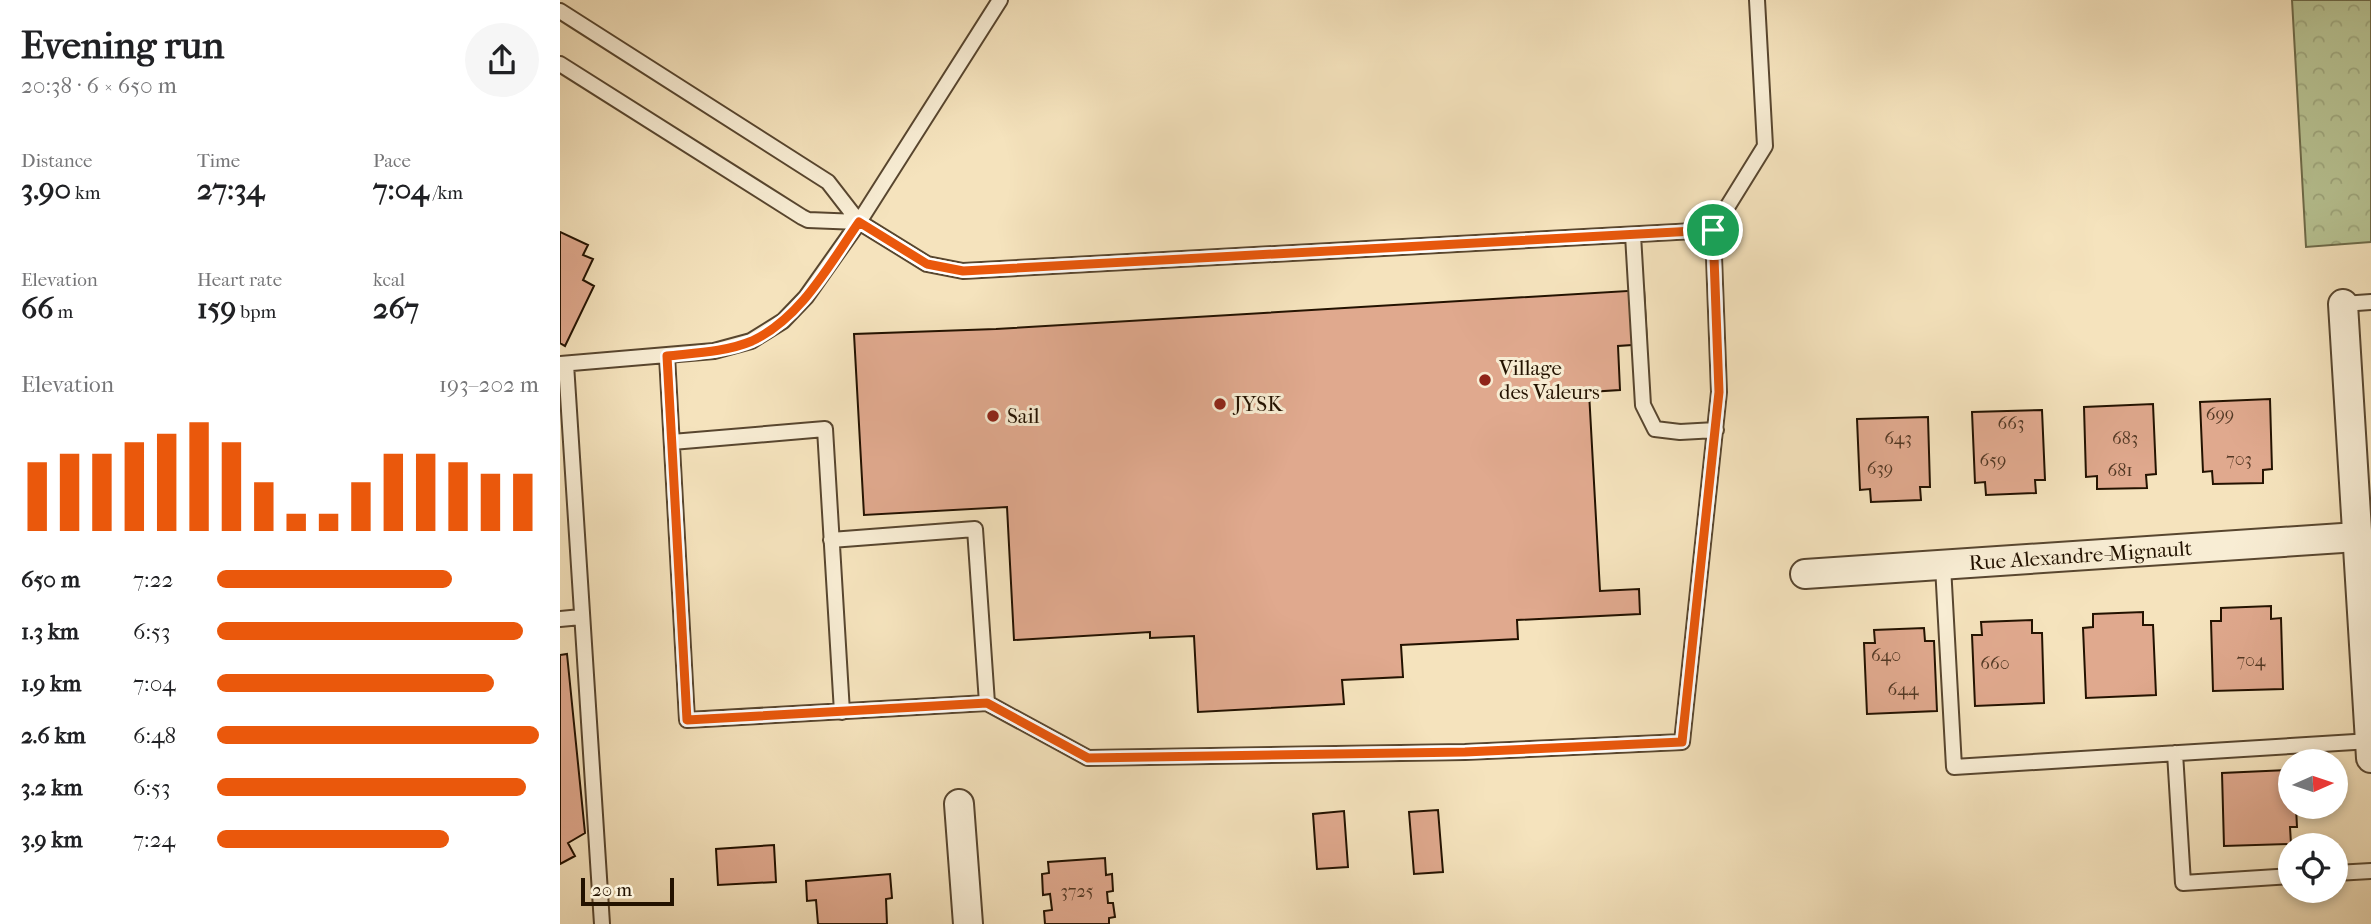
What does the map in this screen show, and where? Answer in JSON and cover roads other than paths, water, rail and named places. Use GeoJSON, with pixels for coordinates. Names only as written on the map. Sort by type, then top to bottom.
{"type":"FeatureCollection","features":[{"type":"Feature","properties":{"kind":"street"},"geometry":{"type":"LineString","coordinates":[[2343,304],[2361,522],[2371,747]]}},
{"type":"Feature","properties":{"kind":"street","name":"Rue Alexandre-Mignault"},"geometry":{"type":"LineString","coordinates":[[1805,574],[1942,566],[2361,522]]}},
{"type":"Feature","properties":{"kind":"street"},"geometry":{"type":"LineString","coordinates":[[959,804],[968,924]]}},
{"type":"Feature","properties":{"kind":"lane"},"geometry":{"type":"LineString","coordinates":[[602,924],[563,364],[714,351],[751,341],[783,321],[806,297],[859,222],[1000,0]]}},
{"type":"Feature","properties":{"kind":"lane"},"geometry":{"type":"LineString","coordinates":[[667,356],[687,720],[987,703],[1088,758],[1465,752],[1682,742],[1719,392],[1713,230],[1765,146],[1757,0]]}},
{"type":"Feature","properties":{"kind":"lane"},"geometry":{"type":"LineString","coordinates":[[560,12],[828,182],[859,222],[927,264],[963,271],[1713,230]]}},
{"type":"Feature","properties":{"kind":"lane"},"geometry":{"type":"LineString","coordinates":[[560,64],[802,218],[859,222]]}},
{"type":"Feature","properties":{"kind":"lane"},"geometry":{"type":"LineString","coordinates":[[1633,235],[1643,405],[1655,429],[1680,432],[1716,430]]}},
{"type":"Feature","properties":{"kind":"lane"},"geometry":{"type":"LineString","coordinates":[[2343,304],[2371,302]]}},
{"type":"Feature","properties":{"kind":"lane"},"geometry":{"type":"LineString","coordinates":[[672,442],[825,429],[842,712]]}},
{"type":"Feature","properties":{"kind":"lane"},"geometry":{"type":"LineString","coordinates":[[831,540],[975,529],[987,703]]}},
{"type":"Feature","properties":{"kind":"lane"},"geometry":{"type":"LineString","coordinates":[[1942,566],[1954,767],[2175,753],[2371,747]]}},
{"type":"Feature","properties":{"kind":"lane"},"geometry":{"type":"LineString","coordinates":[[560,619],[581,617]]}},
{"type":"Feature","properties":{"kind":"lane"},"geometry":{"type":"LineString","coordinates":[[2175,753],[2183,883],[2278,877]]}},
{"type":"Feature","properties":{"kind":"lane"},"geometry":{"type":"LineString","coordinates":[[2348,872],[2371,871]]}},
{"type":"Feature","properties":{"kind":"place","name":"Village des Valeurs"},"geometry":{"type":"Point","coordinates":[1485,380]}},
{"type":"Feature","properties":{"kind":"place","name":"JYSK"},"geometry":{"type":"Point","coordinates":[1220,404]}},
{"type":"Feature","properties":{"kind":"place","name":"Sail"},"geometry":{"type":"Point","coordinates":[993,416]}}]}
